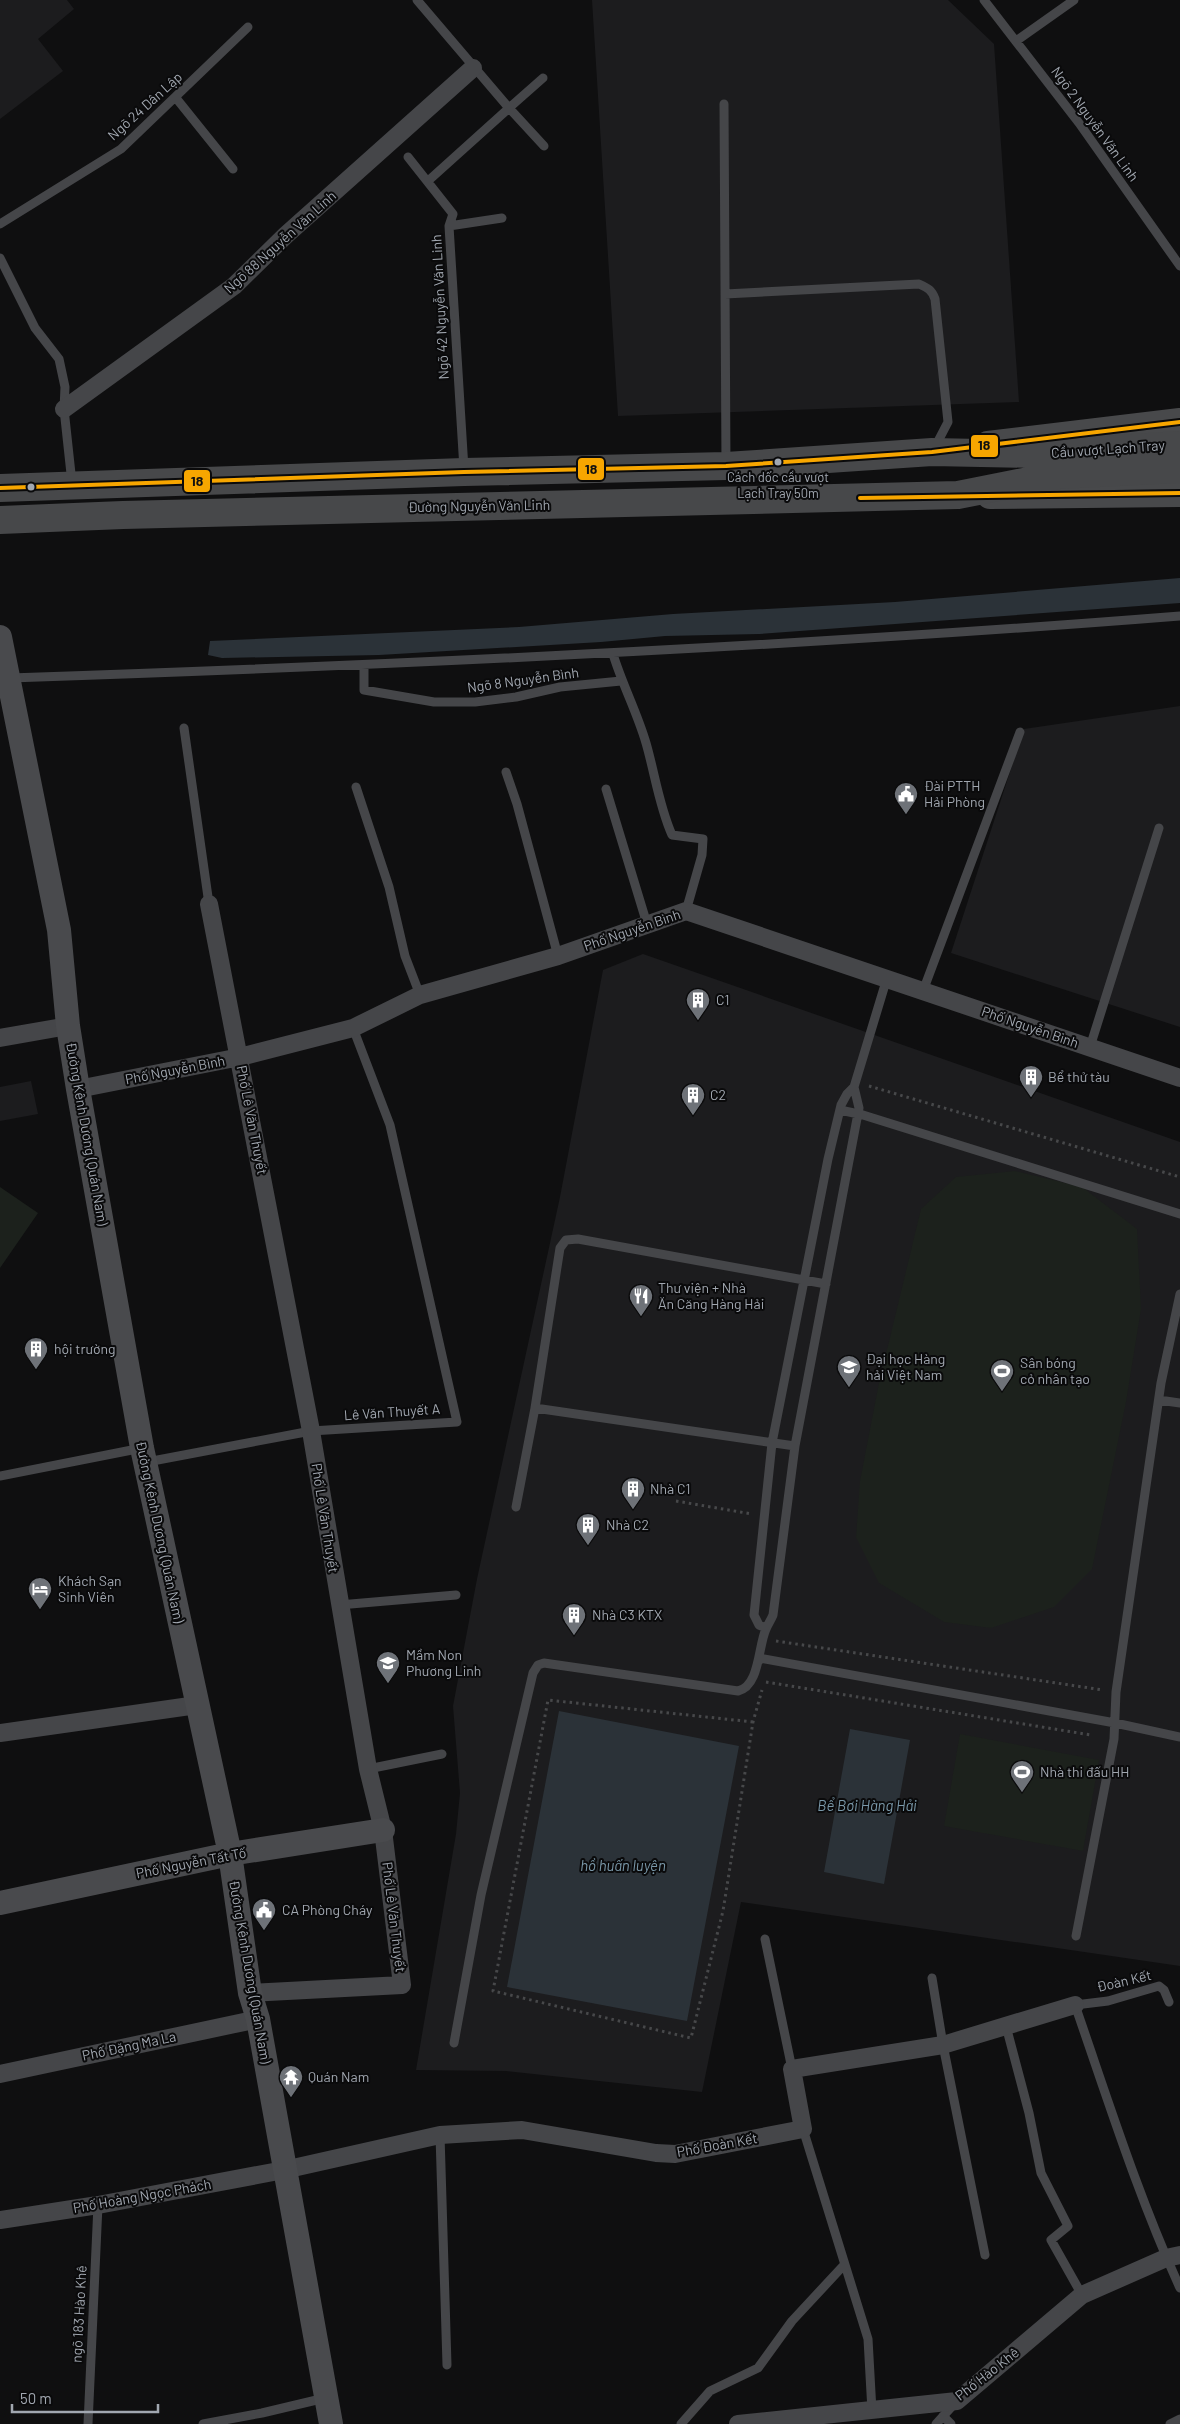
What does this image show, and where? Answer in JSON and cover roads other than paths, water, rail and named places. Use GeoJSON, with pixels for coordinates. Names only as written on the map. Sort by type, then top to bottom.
{"type":"FeatureCollection","features":[{"type":"Feature","properties":{"kind":"highway","name":"Cầu vượt Lạch Tray"},"geometry":{"type":"LineString","coordinates":[[932,452],[1037,454],[1180,445]]}},
{"type":"Feature","properties":{"kind":"highway"},"geometry":{"type":"LineString","coordinates":[[0,488],[464,472],[726,466],[932,452]]}},
{"type":"Feature","properties":{"kind":"highway","name":"Cầu vượt Lạch Tray"},"geometry":{"type":"LineString","coordinates":[[1059,476],[1180,469]]}},
{"type":"Feature","properties":{"kind":"highway","name":"Đường Nguyễn Văn Linh"},"geometry":{"type":"LineString","coordinates":[[0,520],[123,515],[958,495],[1059,476]]}},
{"type":"Feature","properties":{"kind":"main road"},"geometry":{"type":"LineString","coordinates":[[932,452],[1180,422]]}},
{"type":"Feature","properties":{"kind":"main road","name":"Đường Nguyễn Văn Linh"},"geometry":{"type":"LineString","coordinates":[[958,495],[1180,493]]}},
{"type":"Feature","properties":{"kind":"street","name":"Ngõ 88 Nguyễn Văn Linh"},"geometry":{"type":"LineString","coordinates":[[64,409],[234,286],[286,235],[473,68]]}},
{"type":"Feature","properties":{"kind":"street","name":"Đường Kênh Dương (Quán Nam)"},"geometry":{"type":"LineString","coordinates":[[0,638],[3,679],[59,930],[68,1026],[78,1089],[144,1455],[230,1854],[250,1992],[258,2019],[331,2424]]}},
{"type":"Feature","properties":{"kind":"street","name":"Phố Lê Văn Thuyết"},"geometry":{"type":"LineString","coordinates":[[209,904],[311,1430],[368,1769],[382,1830],[402,1985],[250,1992]]}},
{"type":"Feature","properties":{"kind":"street","name":"Phố Nguyễn Bình"},"geometry":{"type":"LineString","coordinates":[[78,1089],[240,1057],[353,1028],[420,995],[558,956],[686,911],[1180,1078]]}},
{"type":"Feature","properties":{"kind":"street"},"geometry":{"type":"LineString","coordinates":[[0,1038],[68,1026]]}},
{"type":"Feature","properties":{"kind":"street"},"geometry":{"type":"LineString","coordinates":[[0,1733],[197,1704]]}},
{"type":"Feature","properties":{"kind":"street","name":"Phố Nguyễn Tất Tố"},"geometry":{"type":"LineString","coordinates":[[0,1903],[230,1854],[382,1830]]}},
{"type":"Feature","properties":{"kind":"street"},"geometry":{"type":"LineString","coordinates":[[803,2129],[792,2069],[942,2045],[1075,2005]]}},
{"type":"Feature","properties":{"kind":"street","name":"Phố Đặng Ma La"},"geometry":{"type":"LineString","coordinates":[[0,2074],[258,2019]]}},
{"type":"Feature","properties":{"kind":"street","name":"Phố Đoàn Kết"},"geometry":{"type":"LineString","coordinates":[[284,2170],[440,2135],[522,2130],[675,2154],[803,2129]]}},
{"type":"Feature","properties":{"kind":"street","name":"Phố Hoàng Ngọc Phách"},"geometry":{"type":"LineString","coordinates":[[0,2220],[98,2205],[284,2170]]}},
{"type":"Feature","properties":{"kind":"street","name":"Phố Hào Khê"},"geometry":{"type":"LineString","coordinates":[[738,2424],[872,2412],[956,2401],[1082,2295],[1173,2256]]}},
{"type":"Feature","properties":{"kind":"lane"},"geometry":{"type":"LineString","coordinates":[[417,0],[473,68],[544,146]]}},
{"type":"Feature","properties":{"kind":"lane","name":"Ngõ 2 Nguyễn Văn Linh"},"geometry":{"type":"LineString","coordinates":[[984,0],[1079,123],[1180,266]]}},
{"type":"Feature","properties":{"kind":"lane"},"geometry":{"type":"LineString","coordinates":[[1016,41],[1074,0]]}},
{"type":"Feature","properties":{"kind":"lane","name":"Ngõ 24 Dân Lập"},"geometry":{"type":"LineString","coordinates":[[0,224],[121,149],[248,27]]}},
{"type":"Feature","properties":{"kind":"lane"},"geometry":{"type":"LineString","coordinates":[[428,181],[543,78]]}},
{"type":"Feature","properties":{"kind":"lane"},"geometry":{"type":"LineString","coordinates":[[176,98],[233,169]]}},
{"type":"Feature","properties":{"kind":"lane"},"geometry":{"type":"LineString","coordinates":[[724,104],[726,466]]}},
{"type":"Feature","properties":{"kind":"lane","name":"Ngõ 42 Nguyễn Văn Linh"},"geometry":{"type":"LineString","coordinates":[[408,157],[453,214],[449,226],[464,472]]}},
{"type":"Feature","properties":{"kind":"lane"},"geometry":{"type":"LineString","coordinates":[[449,226],[502,218]]}},
{"type":"Feature","properties":{"kind":"lane"},"geometry":{"type":"LineString","coordinates":[[0,258],[35,328],[59,359],[65,386],[64,409],[72,485]]}},
{"type":"Feature","properties":{"kind":"lane"},"geometry":{"type":"LineString","coordinates":[[725,294],[919,284],[928,288],[932,292],[934,299],[948,422],[932,452]]}},
{"type":"Feature","properties":{"kind":"lane"},"geometry":{"type":"LineString","coordinates":[[3,679],[364,666],[613,654],[939,635],[1180,616]]}},
{"type":"Feature","properties":{"kind":"lane"},"geometry":{"type":"LineString","coordinates":[[613,654],[620,681],[633,706],[646,742],[666,822],[672,835],[703,839],[702,855],[686,911]]}},
{"type":"Feature","properties":{"kind":"lane","name":"Ngõ 8 Nguyễn Bình"},"geometry":{"type":"LineString","coordinates":[[364,666],[364,690],[434,702],[484,701],[560,687],[620,681]]}},
{"type":"Feature","properties":{"kind":"lane"},"geometry":{"type":"LineString","coordinates":[[184,728],[209,904]]}},
{"type":"Feature","properties":{"kind":"lane"},"geometry":{"type":"LineString","coordinates":[[923,991],[1020,732]]}},
{"type":"Feature","properties":{"kind":"lane"},"geometry":{"type":"LineString","coordinates":[[506,772],[517,804],[558,956]]}},
{"type":"Feature","properties":{"kind":"lane"},"geometry":{"type":"LineString","coordinates":[[356,787],[389,887],[405,956],[420,995]]}},
{"type":"Feature","properties":{"kind":"lane"},"geometry":{"type":"LineString","coordinates":[[606,789],[647,924]]}},
{"type":"Feature","properties":{"kind":"lane"},"geometry":{"type":"LineString","coordinates":[[1090,1047],[1159,828]]}},
{"type":"Feature","properties":{"kind":"lane"},"geometry":{"type":"LineString","coordinates":[[766,1628],[759,1625],[754,1615],[766,1516],[772,1443],[840,1110],[847,1094],[854,1087],[887,978]]}},
{"type":"Feature","properties":{"kind":"lane","name":"Lê Văn Thuyết A"},"geometry":{"type":"LineString","coordinates":[[0,1476],[311,1430],[457,1422],[390,1125],[353,1028]]}},
{"type":"Feature","properties":{"kind":"lane"},"geometry":{"type":"LineString","coordinates":[[454,2043],[481,1895],[533,1673],[538,1665],[544,1663],[738,1692],[745,1690],[748,1686],[760,1658],[766,1628],[773,1615],[795,1446],[860,1115],[858,1098],[854,1087]]}},
{"type":"Feature","properties":{"kind":"lane"},"geometry":{"type":"LineString","coordinates":[[840,1110],[1180,1214]]}},
{"type":"Feature","properties":{"kind":"lane"},"geometry":{"type":"LineString","coordinates":[[516,1507],[535,1408],[560,1248],[566,1240],[578,1239],[826,1284]]}},
{"type":"Feature","properties":{"kind":"lane"},"geometry":{"type":"LineString","coordinates":[[1076,1936],[1114,1739],[1116,1692],[1159,1400],[1180,1294]]}},
{"type":"Feature","properties":{"kind":"lane"},"geometry":{"type":"LineString","coordinates":[[1159,1400],[1180,1403]]}},
{"type":"Feature","properties":{"kind":"lane"},"geometry":{"type":"LineString","coordinates":[[535,1408],[795,1446]]}},
{"type":"Feature","properties":{"kind":"lane"},"geometry":{"type":"LineString","coordinates":[[339,1605],[456,1595]]}},
{"type":"Feature","properties":{"kind":"lane"},"geometry":{"type":"LineString","coordinates":[[760,1658],[1115,1723],[1180,1737]]}},
{"type":"Feature","properties":{"kind":"lane"},"geometry":{"type":"LineString","coordinates":[[368,1769],[442,1754]]}},
{"type":"Feature","properties":{"kind":"lane"},"geometry":{"type":"LineString","coordinates":[[765,1940],[792,2069]]}},
{"type":"Feature","properties":{"kind":"lane"},"geometry":{"type":"LineString","coordinates":[[932,1978],[942,2045],[985,2254]]}},
{"type":"Feature","properties":{"kind":"lane","name":"Đoàn Kết"},"geometry":{"type":"LineString","coordinates":[[1075,2005],[1108,2000],[1159,1986],[1164,1990],[1169,2002]]}},
{"type":"Feature","properties":{"kind":"lane"},"geometry":{"type":"LineString","coordinates":[[1075,2005],[1115,2122],[1173,2256],[1180,2288]]}},
{"type":"Feature","properties":{"kind":"lane"},"geometry":{"type":"LineString","coordinates":[[1006,2026],[1029,2113],[1041,2173],[1068,2226],[1051,2240],[1082,2295]]}},
{"type":"Feature","properties":{"kind":"lane"},"geometry":{"type":"LineString","coordinates":[[803,2129],[868,2339],[872,2412]]}},
{"type":"Feature","properties":{"kind":"lane"},"geometry":{"type":"LineString","coordinates":[[440,2135],[447,2365]]}},
{"type":"Feature","properties":{"kind":"lane","name":"ngõ 183 Hào Khê"},"geometry":{"type":"LineString","coordinates":[[88,2424],[98,2205]]}},
{"type":"Feature","properties":{"kind":"lane"},"geometry":{"type":"LineString","coordinates":[[681,2424],[710,2391],[758,2368],[792,2321],[844,2265]]}},
{"type":"Feature","properties":{"kind":"lane"},"geometry":{"type":"LineString","coordinates":[[203,2424],[262,2413],[325,2398]]}},
{"type":"Feature","properties":{"kind":"lane"},"geometry":{"type":"LineString","coordinates":[[936,2424],[956,2401]]}},
{"type":"Feature","properties":{"kind":"lane"},"geometry":{"type":"LineString","coordinates":[[943,2416],[951,2424]]}},
{"type":"Feature","properties":{"kind":"lane"},"geometry":{"type":"LineString","coordinates":[[1170,2424],[1180,2419]]}},
{"type":"Feature","properties":{"kind":"water"},"geometry":{"type":"Polygon","coordinates":[[[1180,578],[1180,603],[759,634],[665,636],[601,642],[379,655],[222,658],[208,655],[210,641],[519,627],[673,614],[895,602],[1180,578]]]}},
{"type":"Feature","properties":{"kind":"water","name":"hồ huấn luyện"},"geometry":{"type":"Polygon","coordinates":[[[559,1711],[739,1746],[687,2021],[507,1987],[559,1711]]]}},
{"type":"Feature","properties":{"kind":"water","name":"Bể Bơi Hàng Hải"},"geometry":{"type":"Polygon","coordinates":[[[850,1729],[910,1740],[884,1884],[824,1872],[850,1729]]]}},
{"type":"Feature","properties":{"kind":"place","name":"Cách dốc cầu vượt Lạch Tray 50m"},"geometry":{"type":"Point","coordinates":[778,462]}},
{"type":"Feature","properties":{"kind":"place","name":"Đài PTTH Hải Phòng"},"geometry":{"type":"Point","coordinates":[906,815]}},
{"type":"Feature","properties":{"kind":"place","name":"C1"},"geometry":{"type":"Point","coordinates":[698,1021]}},
{"type":"Feature","properties":{"kind":"place","name":"Bể thử tàu"},"geometry":{"type":"Point","coordinates":[1031,1098]}},
{"type":"Feature","properties":{"kind":"place","name":"C2"},"geometry":{"type":"Point","coordinates":[693,1116]}},
{"type":"Feature","properties":{"kind":"place","name":"Thư viện + Nhà Ăn Căng Hàng Hải"},"geometry":{"type":"Point","coordinates":[641,1317]}},
{"type":"Feature","properties":{"kind":"place","name":"hội trường"},"geometry":{"type":"Point","coordinates":[36,1370]}},
{"type":"Feature","properties":{"kind":"place","name":"Đại học Hàng hải Việt Nam"},"geometry":{"type":"Point","coordinates":[849,1388]}},
{"type":"Feature","properties":{"kind":"place","name":"Sân bóng cỏ nhân tạo"},"geometry":{"type":"Point","coordinates":[1002,1392]}},
{"type":"Feature","properties":{"kind":"place","name":"Nhà C1"},"geometry":{"type":"Point","coordinates":[633,1510]}},
{"type":"Feature","properties":{"kind":"place","name":"Nhà C2"},"geometry":{"type":"Point","coordinates":[588,1546]}},
{"type":"Feature","properties":{"kind":"place","name":"Khách Sạn Sinh Viên"},"geometry":{"type":"Point","coordinates":[40,1610]}},
{"type":"Feature","properties":{"kind":"place","name":"Nhà C3 KTX"},"geometry":{"type":"Point","coordinates":[574,1636]}},
{"type":"Feature","properties":{"kind":"place","name":"Mầm Non Phương Linh"},"geometry":{"type":"Point","coordinates":[388,1684]}},
{"type":"Feature","properties":{"kind":"place","name":"Nhà thi đấu HH"},"geometry":{"type":"Point","coordinates":[1022,1793]}},
{"type":"Feature","properties":{"kind":"place","name":"CA Phòng Cháy"},"geometry":{"type":"Point","coordinates":[264,1931]}},
{"type":"Feature","properties":{"kind":"place","name":"Quán Nam"},"geometry":{"type":"Point","coordinates":[291,2098]}}]}
